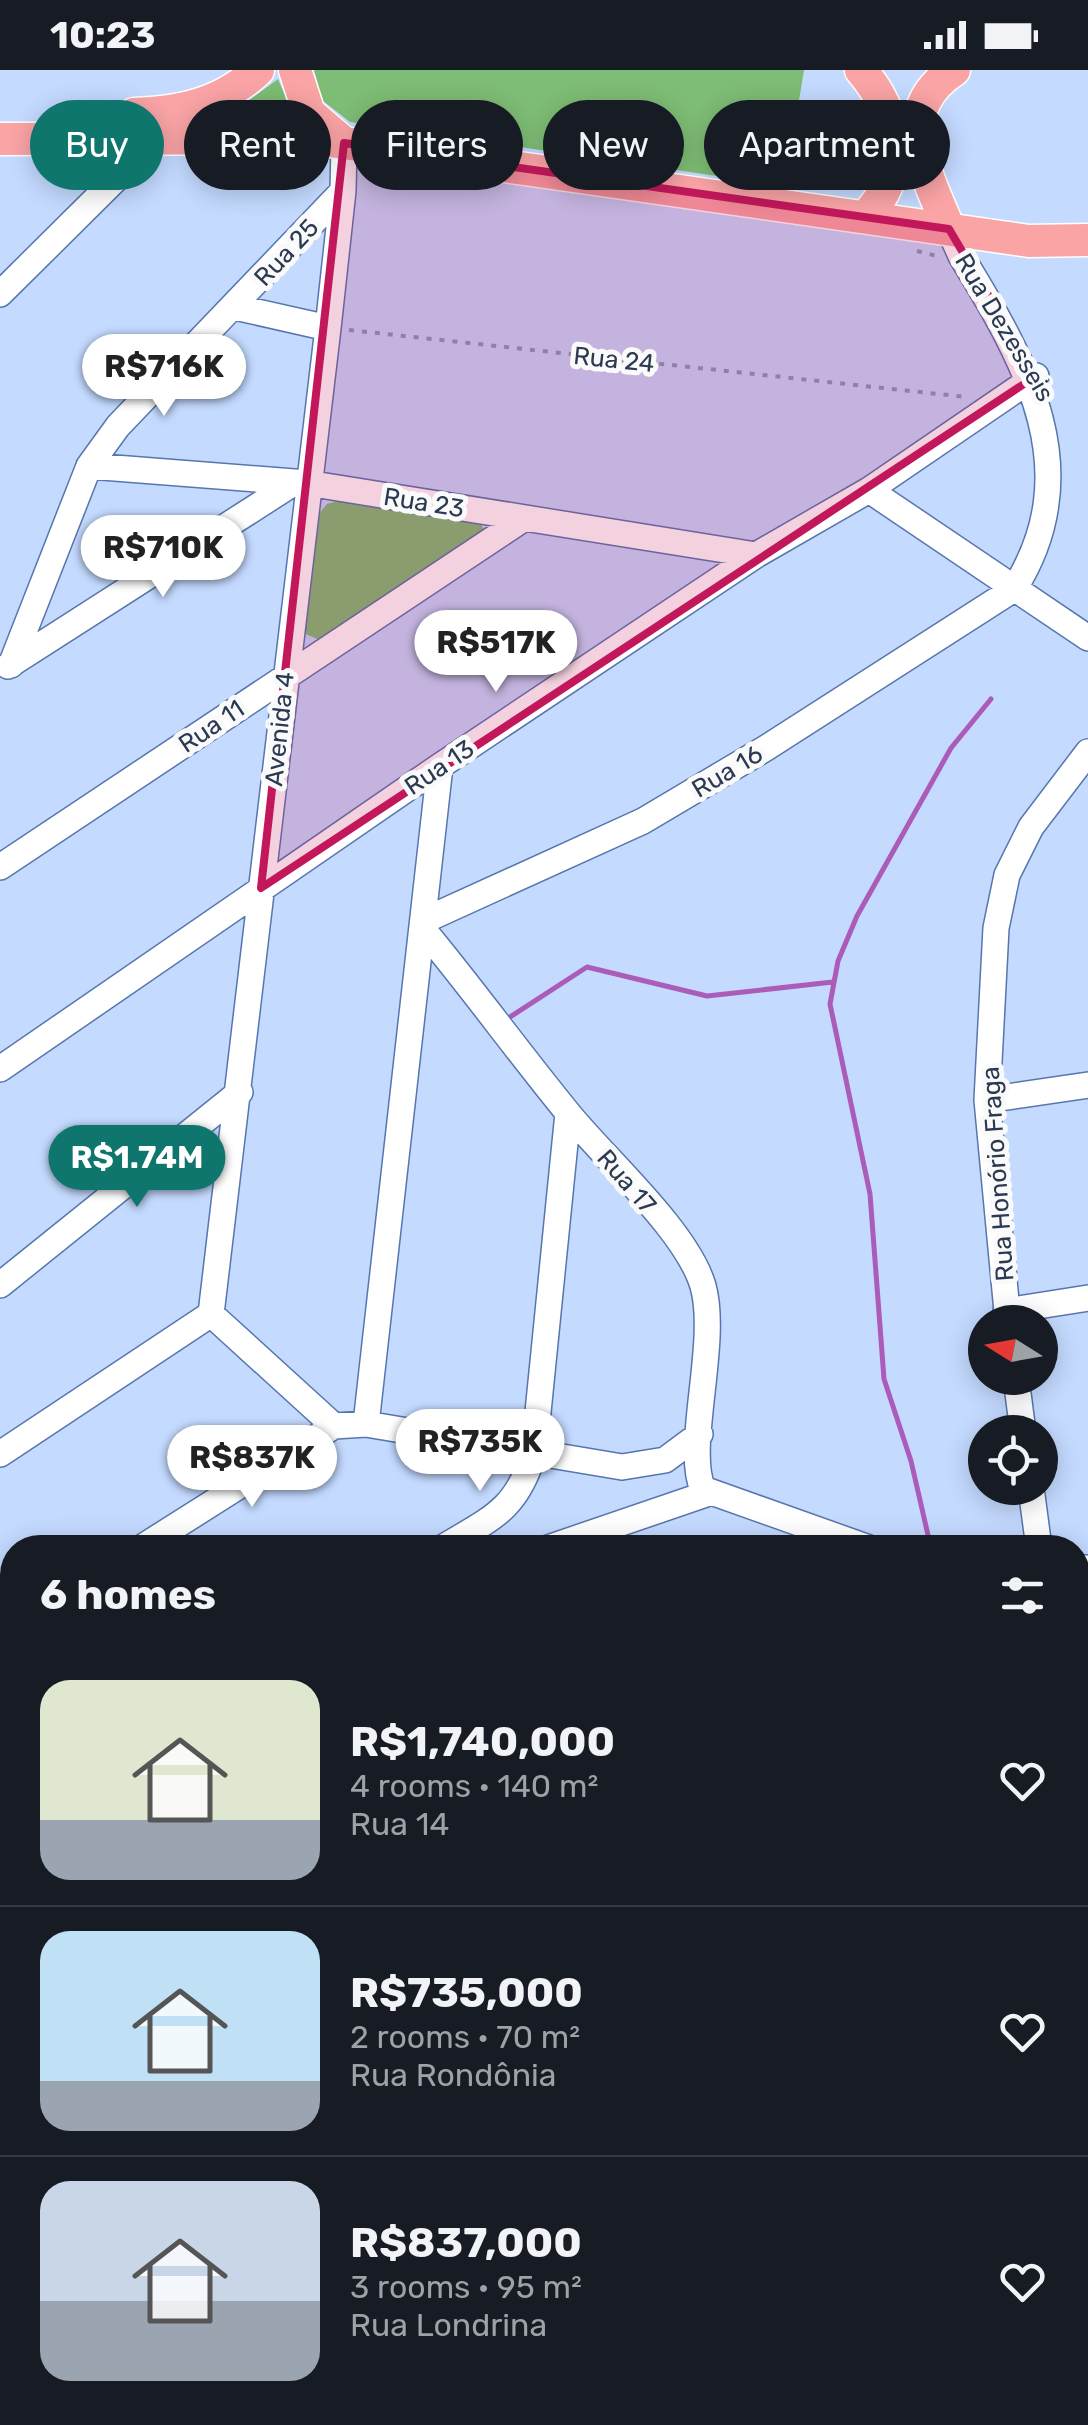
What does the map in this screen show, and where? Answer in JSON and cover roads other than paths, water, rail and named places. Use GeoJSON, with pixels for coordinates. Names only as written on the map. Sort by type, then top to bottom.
{"type":"FeatureCollection","features":[{"type":"Feature","properties":{"kind":"main road"},"geometry":{"type":"LineString","coordinates":[[0,116],[170,114],[202,106],[258,70]]}},
{"type":"Feature","properties":{"kind":"main road"},"geometry":{"type":"LineString","coordinates":[[295,70],[309,113],[344,143]]}},
{"type":"Feature","properties":{"kind":"main road"},"geometry":{"type":"LineString","coordinates":[[861,70],[880,95],[895,146],[888,184],[867,215]]}},
{"type":"Feature","properties":{"kind":"main road"},"geometry":{"type":"LineString","coordinates":[[950,229],[926,170],[918,122],[928,90],[954,70]]}},
{"type":"Feature","properties":{"kind":"main road"},"geometry":{"type":"LineString","coordinates":[[164,135],[275,137],[344,143],[1029,241],[1088,240]]}},
{"type":"Feature","properties":{"kind":"main road"},"geometry":{"type":"LineString","coordinates":[[0,139],[30,138]]}},
{"type":"Feature","properties":{"kind":"street","name":"Avenida 4"},"geometry":{"type":"LineString","coordinates":[[211,1314],[240,1092],[301,482],[328,328],[344,190],[344,143]]}},
{"type":"Feature","properties":{"kind":"street"},"geometry":{"type":"LineString","coordinates":[[0,294],[105,190]]}},
{"type":"Feature","properties":{"kind":"street","name":"Rua 25"},"geometry":{"type":"LineString","coordinates":[[5,668],[89,466],[118,426],[344,190]]}},
{"type":"Feature","properties":{"kind":"street","name":"Rua Dezesseis"},"geometry":{"type":"LineString","coordinates":[[950,229],[961,256],[1055,411],[1066,456],[1062,510],[1041,560],[1014,590]]}},
{"type":"Feature","properties":{"kind":"street"},"geometry":{"type":"LineString","coordinates":[[234,308],[328,328]]}},
{"type":"Feature","properties":{"kind":"street","name":"Rua 13"},"geometry":{"type":"LineString","coordinates":[[0,1069],[440,766],[756,556],[870,490],[1036,376]]}},
{"type":"Feature","properties":{"kind":"street","name":"Rua 23"},"geometry":{"type":"LineString","coordinates":[[89,466],[301,482],[756,556]]}},
{"type":"Feature","properties":{"kind":"street"},"geometry":{"type":"LineString","coordinates":[[5,668],[301,482]]}},
{"type":"Feature","properties":{"kind":"street"},"geometry":{"type":"LineString","coordinates":[[870,490],[1088,638]]}},
{"type":"Feature","properties":{"kind":"street","name":"Rua 11"},"geometry":{"type":"LineString","coordinates":[[0,868],[523,519]]}},
{"type":"Feature","properties":{"kind":"street","name":"Rua 16"},"geometry":{"type":"LineString","coordinates":[[422,925],[643,821],[766,748],[1014,590]]}},
{"type":"Feature","properties":{"kind":"street","name":"Rua Honório Fraga"},"geometry":{"type":"LineString","coordinates":[[1006,1305],[987,1100],[996,928],[1007,876],[1031,826],[1088,752]]}},
{"type":"Feature","properties":{"kind":"street"},"geometry":{"type":"LineString","coordinates":[[366,1424],[440,766]]}},
{"type":"Feature","properties":{"kind":"street","name":"Rua 17"},"geometry":{"type":"LineString","coordinates":[[422,925],[568,1112],[680,1242],[702,1283],[710,1323],[700,1434],[704,1487]]}},
{"type":"Feature","properties":{"kind":"street"},"geometry":{"type":"LineString","coordinates":[[987,1100],[1088,1086]]}},
{"type":"Feature","properties":{"kind":"street"},"geometry":{"type":"LineString","coordinates":[[0,1286],[240,1092]]}},
{"type":"Feature","properties":{"kind":"street"},"geometry":{"type":"LineString","coordinates":[[464,1535],[500,1514],[516,1498],[534,1452],[568,1112]]}},
{"type":"Feature","properties":{"kind":"street"},"geometry":{"type":"LineString","coordinates":[[1058,1305],[1088,1298]]}},
{"type":"Feature","properties":{"kind":"street"},"geometry":{"type":"LineString","coordinates":[[0,1454],[211,1314],[334,1426]]}},
{"type":"Feature","properties":{"kind":"street"},"geometry":{"type":"LineString","coordinates":[[162,1535],[334,1426],[366,1424],[622,1467],[666,1460],[700,1434]]}},
{"type":"Feature","properties":{"kind":"street"},"geometry":{"type":"LineString","coordinates":[[581,1535],[704,1487],[834,1535]]}},
{"type":"Feature","properties":{"kind":"street"},"geometry":{"type":"LineString","coordinates":[[1034,1505],[1038,1535]]}},
{"type":"Feature","properties":{"kind":"waterway"},"geometry":{"type":"LineString","coordinates":[[928,1535],[911,1461],[884,1379],[870,1194],[830,1004],[838,961],[857,916],[951,748],[991,699]]}},
{"type":"Feature","properties":{"kind":"waterway"},"geometry":{"type":"LineString","coordinates":[[507,1019],[587,967],[707,996],[833,982]]}}]}
